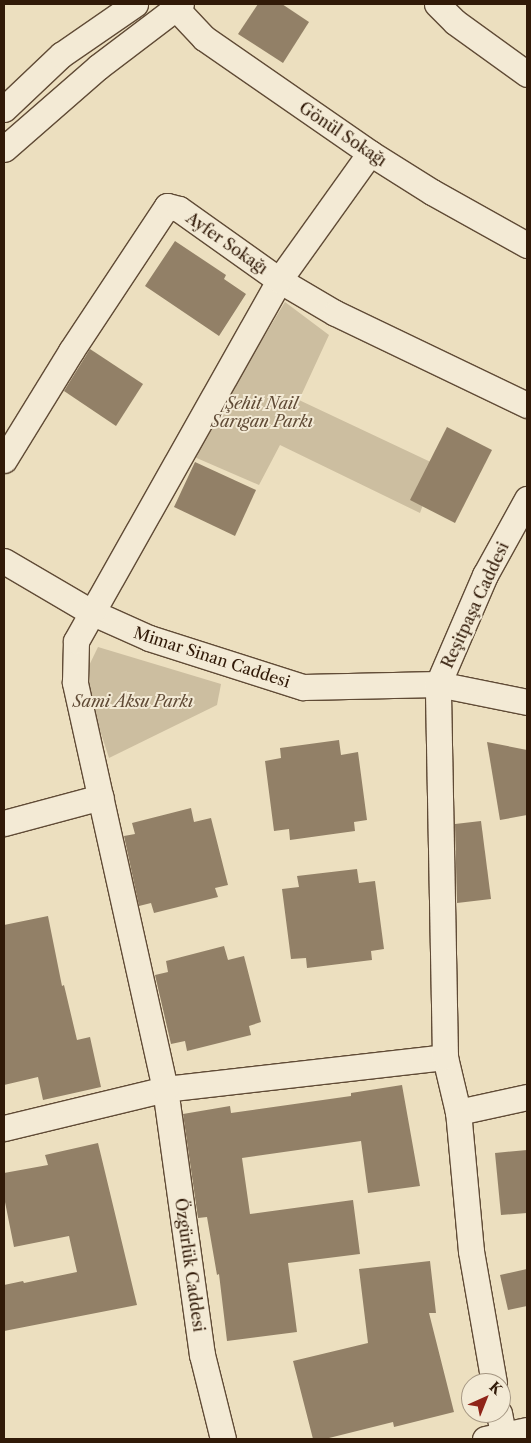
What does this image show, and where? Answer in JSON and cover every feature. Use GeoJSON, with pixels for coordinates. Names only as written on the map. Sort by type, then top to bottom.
{"type":"FeatureCollection","features":[{"type":"Feature","properties":{"kind":"street"},"geometry":{"type":"LineString","coordinates":[[4,109],[61,55],[135,4]]}},
{"type":"Feature","properties":{"kind":"street"},"geometry":{"type":"LineString","coordinates":[[438,4],[455,22],[527,74]]}},
{"type":"Feature","properties":{"kind":"street"},"geometry":{"type":"LineString","coordinates":[[4,149],[98,67],[176,5]]}},
{"type":"Feature","properties":{"kind":"street","name":"Gönül Sokağı"},"geometry":{"type":"LineString","coordinates":[[176,5],[204,38],[370,153],[432,192],[527,245]]}},
{"type":"Feature","properties":{"kind":"street","name":"Özgürlük Caddesi"},"geometry":{"type":"LineString","coordinates":[[223,1439],[202,1356],[166,1090],[75,682],[76,641],[280,280],[370,153]]}},
{"type":"Feature","properties":{"kind":"street","name":"Ayfer Sokağı"},"geometry":{"type":"LineString","coordinates":[[4,460],[71,351],[167,206],[179,209],[280,280],[335,313],[527,405]]}},
{"type":"Feature","properties":{"kind":"street","name":"Reşitpaşa Caddesi"},"geometry":{"type":"LineString","coordinates":[[438,684],[485,574],[527,500]]}},
{"type":"Feature","properties":{"kind":"street","name":"Mimar Sinan Caddesi"},"geometry":{"type":"LineString","coordinates":[[4,562],[91,612],[149,638],[303,687],[438,684],[527,702]]}},
{"type":"Feature","properties":{"kind":"street"},"geometry":{"type":"LineString","coordinates":[[438,684],[445,1057],[458,1112],[471,1250],[492,1373]]}},
{"type":"Feature","properties":{"kind":"street"},"geometry":{"type":"LineString","coordinates":[[4,823],[101,798]]}},
{"type":"Feature","properties":{"kind":"street"},"geometry":{"type":"LineString","coordinates":[[4,1128],[166,1090],[445,1057]]}},
{"type":"Feature","properties":{"kind":"street"},"geometry":{"type":"LineString","coordinates":[[458,1112],[527,1097]]}},
{"type":"Feature","properties":{"kind":"street"},"geometry":{"type":"LineString","coordinates":[[498,1432],[527,1430]]}},
{"type":"Feature","properties":{"kind":"green space","name":"Şehit Nail Sarıgan Parkı"},"geometry":{"type":"Polygon","coordinates":[[[285,302],[329,335],[299,400],[437,465],[420,513],[280,445],[259,485],[192,456],[285,302]]]}},
{"type":"Feature","properties":{"kind":"green space","name":"Sami Aksu Parkı"},"geometry":{"type":"Polygon","coordinates":[[[98,647],[221,684],[217,705],[109,758],[83,678],[98,647]]]}},
{"type":"Feature","properties":{"kind":"building"},"geometry":{"type":"Polygon","coordinates":[[[258,4],[282,4],[309,22],[283,63],[238,34],[258,4]]]}},
{"type":"Feature","properties":{"kind":"building"},"geometry":{"type":"Polygon","coordinates":[[[175,241],[226,275],[224,279],[246,294],[219,336],[145,286],[175,241]]]}},
{"type":"Feature","properties":{"kind":"building"},"geometry":{"type":"Polygon","coordinates":[[[90,349],[143,384],[116,426],[64,391],[90,349]]]}},
{"type":"Feature","properties":{"kind":"building"},"geometry":{"type":"Polygon","coordinates":[[[447,427],[492,450],[455,523],[410,500],[447,427]]]}},
{"type":"Feature","properties":{"kind":"building"},"geometry":{"type":"Polygon","coordinates":[[[195,462],[256,490],[235,536],[174,507],[195,462]]]}},
{"type":"Feature","properties":{"kind":"building"},"geometry":{"type":"Polygon","coordinates":[[[339,740],[341,755],[358,752],[367,820],[354,822],[355,831],[290,840],[289,829],[274,831],[265,761],[281,758],[280,748],[339,740]]]}},
{"type":"Feature","properties":{"kind":"building"},"geometry":{"type":"Polygon","coordinates":[[[487,742],[527,750],[527,815],[500,820],[487,742]]]}},
{"type":"Feature","properties":{"kind":"building"},"geometry":{"type":"Polygon","coordinates":[[[191,808],[194,822],[211,818],[228,885],[215,888],[218,897],[154,913],[151,903],[139,906],[124,836],[135,834],[132,823],[191,808]]]}},
{"type":"Feature","properties":{"kind":"building"},"geometry":{"type":"Polygon","coordinates":[[[481,821],[491,899],[457,903],[455,824],[481,821]]]}},
{"type":"Feature","properties":{"kind":"building"},"geometry":{"type":"Polygon","coordinates":[[[357,869],[359,883],[375,881],[384,949],[371,951],[372,960],[307,968],[306,958],[291,959],[282,889],[299,887],[297,876],[357,869]]]}},
{"type":"Feature","properties":{"kind":"building"},"geometry":{"type":"Polygon","coordinates":[[[48,916],[62,986],[64,985],[77,1040],[90,1037],[101,1087],[43,1100],[38,1077],[4,1085],[4,925],[48,916]]]}},
{"type":"Feature","properties":{"kind":"building"},"geometry":{"type":"Polygon","coordinates":[[[224,946],[228,960],[244,956],[261,1022],[249,1026],[251,1035],[187,1051],[185,1041],[171,1044],[155,975],[168,972],[166,961],[224,946]]]}},
{"type":"Feature","properties":{"kind":"building"},"geometry":{"type":"Polygon","coordinates":[[[402,1085],[420,1186],[368,1193],[361,1141],[242,1158],[250,1214],[353,1200],[360,1254],[288,1263],[297,1332],[227,1341],[219,1274],[217,1275],[207,1217],[198,1218],[183,1114],[230,1106],[231,1113],[351,1096],[351,1093],[402,1085]]]}},
{"type":"Feature","properties":{"kind":"building"},"geometry":{"type":"Polygon","coordinates":[[[98,1143],[137,1305],[4,1331],[4,1285],[23,1281],[24,1283],[77,1272],[69,1236],[14,1247],[4,1197],[4,1173],[48,1165],[45,1155],[98,1143]]]}},
{"type":"Feature","properties":{"kind":"building"},"geometry":{"type":"Polygon","coordinates":[[[527,1150],[527,1213],[501,1215],[495,1153],[527,1150]]]}},
{"type":"Feature","properties":{"kind":"building"},"geometry":{"type":"Polygon","coordinates":[[[430,1261],[436,1313],[429,1313],[454,1412],[394,1427],[393,1422],[325,1439],[313,1439],[293,1361],[368,1343],[359,1269],[430,1261]]]}},
{"type":"Feature","properties":{"kind":"building"},"geometry":{"type":"Polygon","coordinates":[[[527,1269],[527,1306],[508,1310],[500,1275],[527,1269]]]}}]}
